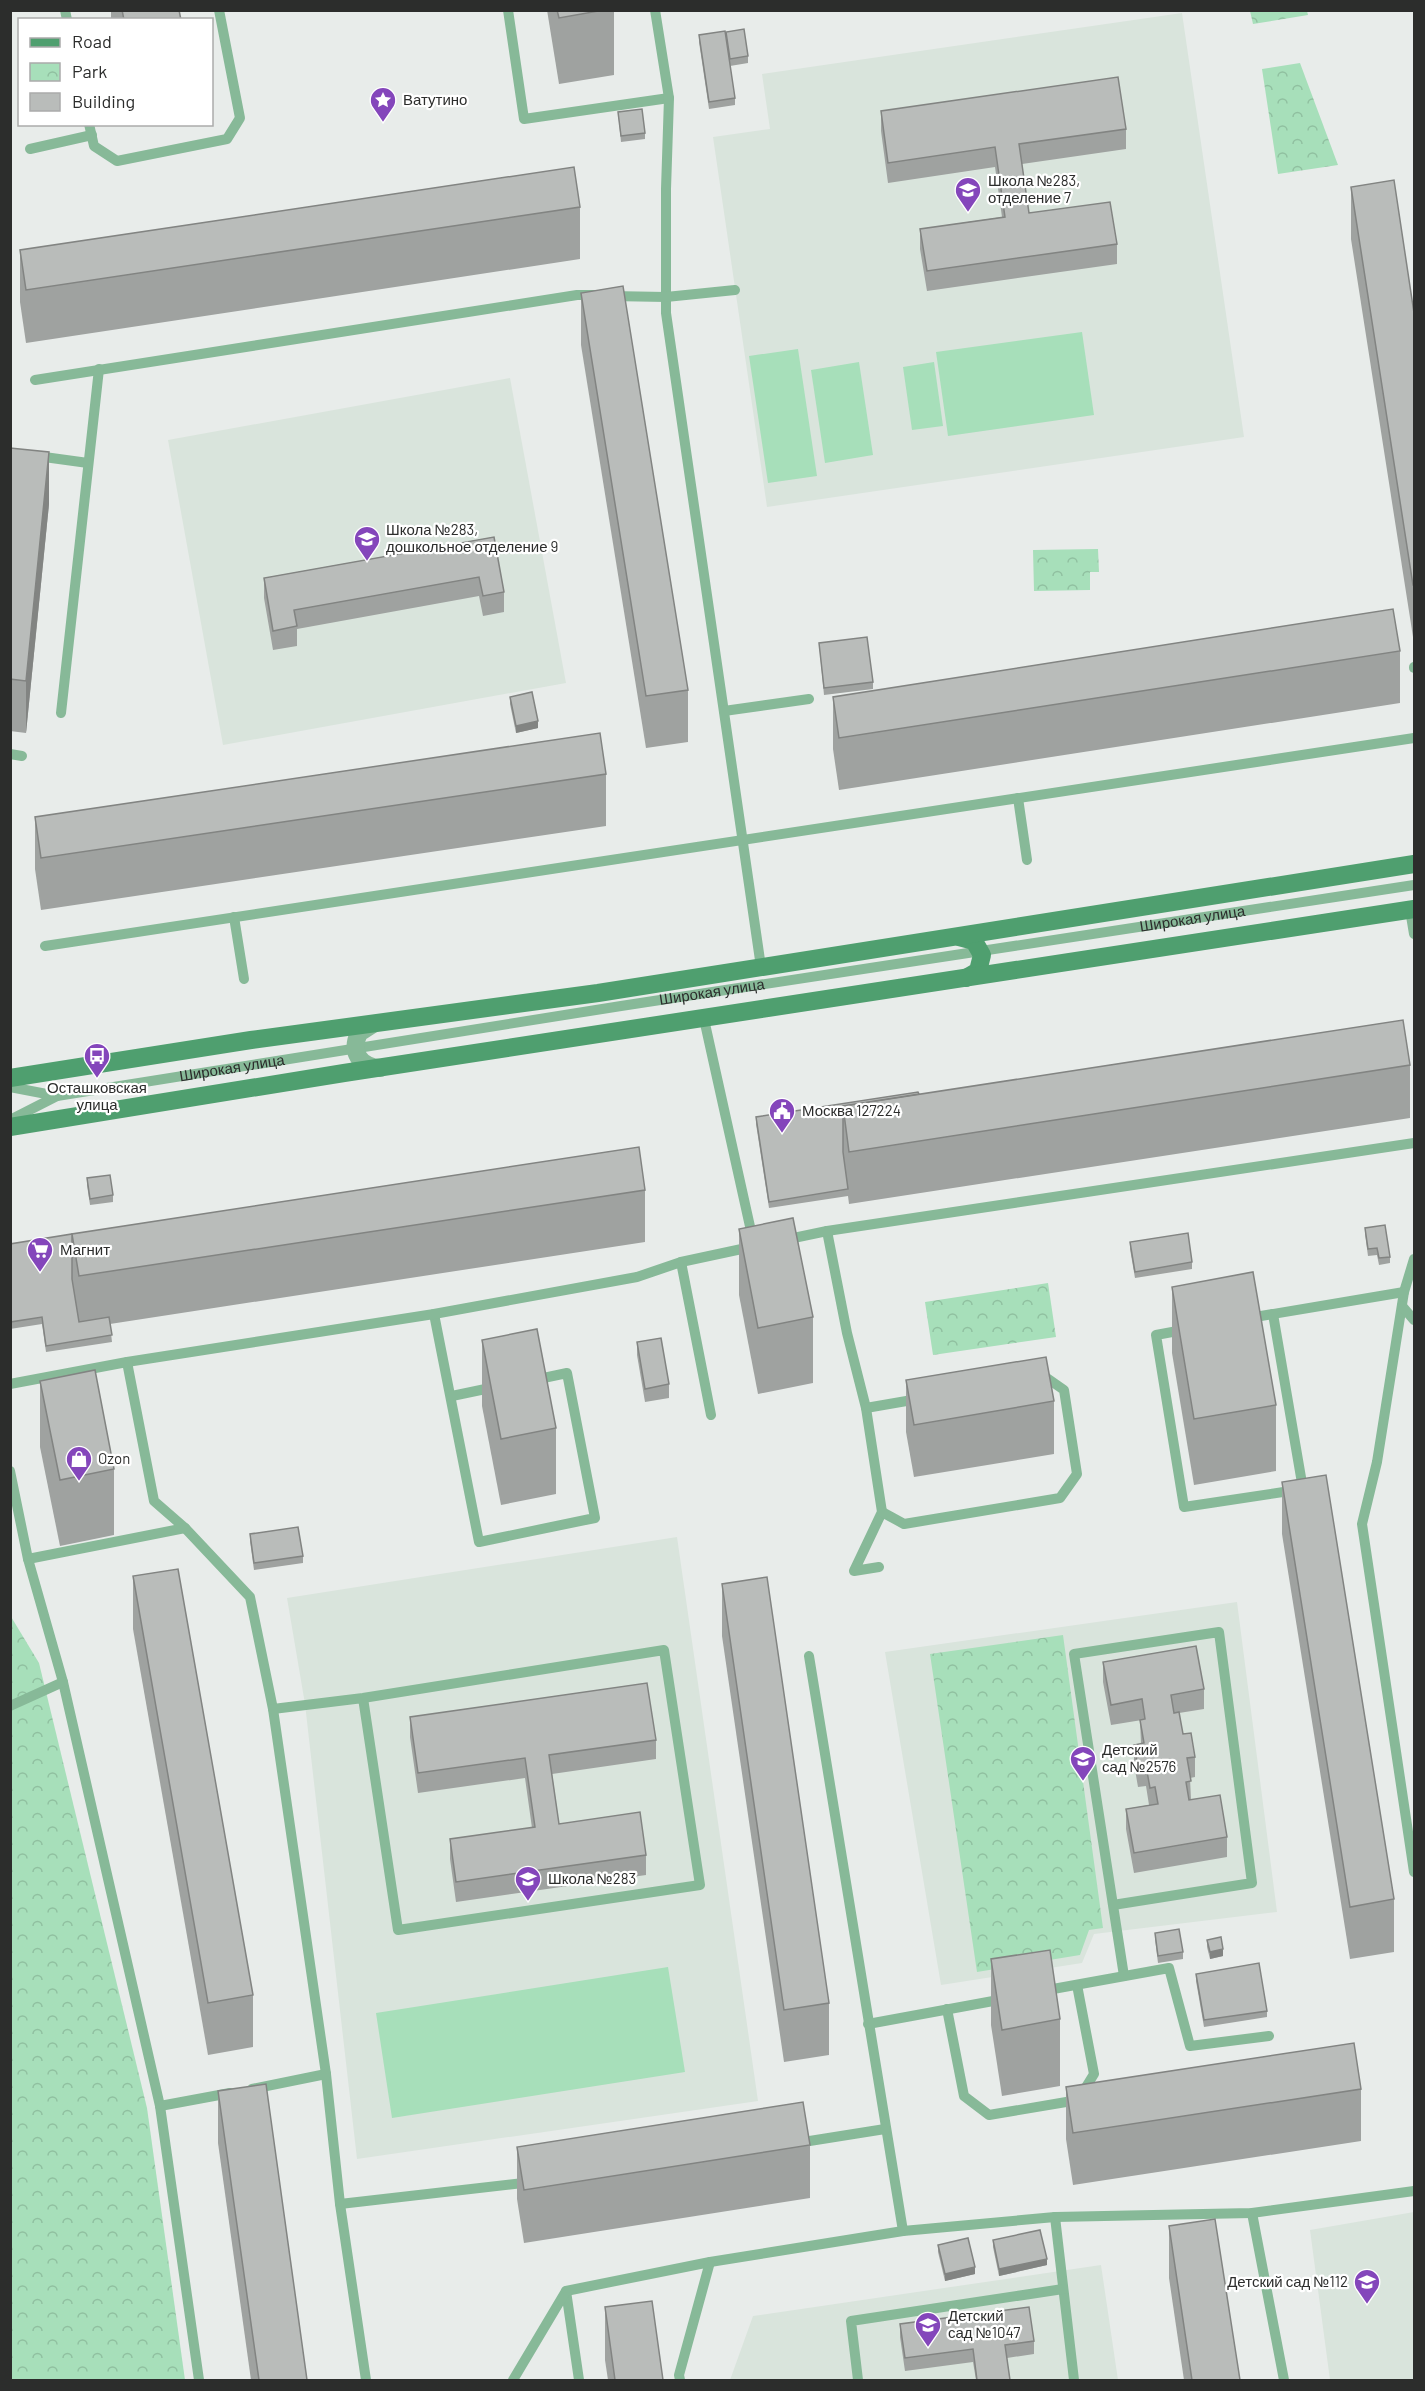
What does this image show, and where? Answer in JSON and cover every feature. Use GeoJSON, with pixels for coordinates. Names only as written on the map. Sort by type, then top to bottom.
{"type":"FeatureCollection","features":[{"type":"Feature","properties":{"kind":"main road","name":"Широкая улица"},"geometry":{"type":"LineString","coordinates":[[10,1078],[251,1040],[598,993],[1414,864]]}},
{"type":"Feature","properties":{"kind":"main road","name":"Широкая улица"},"geometry":{"type":"LineString","coordinates":[[10,1127],[1412,910]]}},
{"type":"Feature","properties":{"kind":"main road"},"geometry":{"type":"LineString","coordinates":[[958,937],[974,941],[981,952],[978,971],[964,979]]}},
{"type":"Feature","properties":{"kind":"street"},"geometry":{"type":"LineString","coordinates":[[373,1024],[359,1033],[355,1049],[363,1064],[380,1068]]}},
{"type":"Feature","properties":{"kind":"lane"},"geometry":{"type":"LineString","coordinates":[[30,149],[91,130],[94,146],[117,161],[227,139],[240,118],[219,10]]}},
{"type":"Feature","properties":{"kind":"lane"},"geometry":{"type":"LineString","coordinates":[[508,10],[524,119],[669,98]]}},
{"type":"Feature","properties":{"kind":"lane"},"geometry":{"type":"LineString","coordinates":[[655,10],[669,98],[666,313],[761,967]]}},
{"type":"Feature","properties":{"kind":"lane"},"geometry":{"type":"LineString","coordinates":[[35,380],[577,295],[666,297],[735,290]]}},
{"type":"Feature","properties":{"kind":"lane"},"geometry":{"type":"LineString","coordinates":[[61,713],[99,369]]}},
{"type":"Feature","properties":{"kind":"lane"},"geometry":{"type":"LineString","coordinates":[[29,455],[88,463]]}},
{"type":"Feature","properties":{"kind":"lane"},"geometry":{"type":"LineString","coordinates":[[724,711],[809,699]]}},
{"type":"Feature","properties":{"kind":"lane"},"geometry":{"type":"LineString","coordinates":[[45,946],[1414,738]]}},
{"type":"Feature","properties":{"kind":"lane"},"geometry":{"type":"LineString","coordinates":[[1018,798],[1028,860]]}},
{"type":"Feature","properties":{"kind":"lane","name":"Широкая улица"},"geometry":{"type":"LineString","coordinates":[[10,1087],[57,1096],[1414,885]]}},
{"type":"Feature","properties":{"kind":"lane"},"geometry":{"type":"LineString","coordinates":[[1412,910],[1414,934]]}},
{"type":"Feature","properties":{"kind":"lane"},"geometry":{"type":"LineString","coordinates":[[234,917],[244,979]]}},
{"type":"Feature","properties":{"kind":"lane"},"geometry":{"type":"LineString","coordinates":[[704,1019],[765,1244]]}},
{"type":"Feature","properties":{"kind":"lane"},"geometry":{"type":"LineString","coordinates":[[10,1120],[57,1096]]}},
{"type":"Feature","properties":{"kind":"lane"},"geometry":{"type":"LineString","coordinates":[[10,1384],[126,1362],[434,1314],[637,1277],[681,1262],[827,1231],[1414,1143]]}},
{"type":"Feature","properties":{"kind":"lane"},"geometry":{"type":"LineString","coordinates":[[827,1231],[847,1333],[866,1408],[882,1512],[855,1572],[879,1568]]}},
{"type":"Feature","properties":{"kind":"lane"},"geometry":{"type":"LineString","coordinates":[[1414,1259],[1404,1292],[1377,1462],[1362,1524],[1414,1872]]}},
{"type":"Feature","properties":{"kind":"lane"},"geometry":{"type":"LineString","coordinates":[[681,1262],[711,1415]]}},
{"type":"Feature","properties":{"kind":"lane"},"geometry":{"type":"LineString","coordinates":[[1238,1320],[1404,1292]]}},
{"type":"Feature","properties":{"kind":"lane"},"geometry":{"type":"LineString","coordinates":[[1402,1306],[1414,1320]]}},
{"type":"Feature","properties":{"kind":"lane"},"geometry":{"type":"LineString","coordinates":[[434,1314],[479,1542],[595,1518],[567,1373],[521,1382]]}},
{"type":"Feature","properties":{"kind":"lane"},"geometry":{"type":"LineString","coordinates":[[1191,1329],[1156,1335],[1184,1507],[1303,1490],[1273,1314]]}},
{"type":"Feature","properties":{"kind":"lane"},"geometry":{"type":"LineString","coordinates":[[126,1362],[154,1501],[185,1528],[250,1597],[273,1709],[327,2074],[340,2204],[366,2380]]}},
{"type":"Feature","properties":{"kind":"lane"},"geometry":{"type":"LineString","coordinates":[[882,1512],[904,1524],[1060,1498],[1077,1474],[1064,1390],[1044,1376],[1022,1380]]}},
{"type":"Feature","properties":{"kind":"lane"},"geometry":{"type":"LineString","coordinates":[[452,1396],[509,1384]]}},
{"type":"Feature","properties":{"kind":"lane"},"geometry":{"type":"LineString","coordinates":[[866,1408],[933,1396]]}},
{"type":"Feature","properties":{"kind":"lane"},"geometry":{"type":"LineString","coordinates":[[10,1471],[27,1559],[63,1682],[160,2106],[199,2380]]}},
{"type":"Feature","properties":{"kind":"lane"},"geometry":{"type":"LineString","coordinates":[[27,1559],[185,1528]]}},
{"type":"Feature","properties":{"kind":"lane"},"geometry":{"type":"LineString","coordinates":[[1113,1905],[1252,1883],[1219,1632],[1074,1654],[1124,1976]]}},
{"type":"Feature","properties":{"kind":"lane"},"geometry":{"type":"LineString","coordinates":[[273,1709],[363,1698],[664,1650],[700,1885],[398,1930],[363,1698]]}},
{"type":"Feature","properties":{"kind":"lane"},"geometry":{"type":"LineString","coordinates":[[809,1656],[903,2231]]}},
{"type":"Feature","properties":{"kind":"lane"},"geometry":{"type":"LineString","coordinates":[[10,1706],[63,1682]]}},
{"type":"Feature","properties":{"kind":"lane"},"geometry":{"type":"LineString","coordinates":[[1030,1994],[1169,1968],[1190,2046],[1269,2036]]}},
{"type":"Feature","properties":{"kind":"lane"},"geometry":{"type":"LineString","coordinates":[[947,2009],[964,2096],[989,2115],[1078,2100],[1094,2074],[1077,1985]]}},
{"type":"Feature","properties":{"kind":"lane"},"geometry":{"type":"LineString","coordinates":[[868,2024],[1018,1996]]}},
{"type":"Feature","properties":{"kind":"lane"},"geometry":{"type":"LineString","coordinates":[[160,2106],[327,2074]]}},
{"type":"Feature","properties":{"kind":"lane"},"geometry":{"type":"LineString","coordinates":[[790,2144],[885,2129]]}},
{"type":"Feature","properties":{"kind":"lane"},"geometry":{"type":"LineString","coordinates":[[340,2204],[541,2181]]}},
{"type":"Feature","properties":{"kind":"lane"},"geometry":{"type":"LineString","coordinates":[[513,2380],[566,2291],[711,2262],[903,2231],[1055,2217],[1252,2213],[1414,2191]]}},
{"type":"Feature","properties":{"kind":"lane"},"geometry":{"type":"LineString","coordinates":[[1252,2213],[1284,2380]]}},
{"type":"Feature","properties":{"kind":"lane"},"geometry":{"type":"LineString","coordinates":[[1055,2217],[1063,2270],[1063,2289],[1074,2380]]}},
{"type":"Feature","properties":{"kind":"lane"},"geometry":{"type":"LineString","coordinates":[[680,2380],[679,2375],[711,2262]]}},
{"type":"Feature","properties":{"kind":"lane"},"geometry":{"type":"LineString","coordinates":[[858,2380],[851,2321],[1063,2289]]}},
{"type":"Feature","properties":{"kind":"lane"},"geometry":{"type":"LineString","coordinates":[[566,2291],[579,2380]]}},
{"type":"Feature","properties":{"kind":"shaded area","name":"Школа №283, отделение 7"},"geometry":{"type":"Polygon","coordinates":[[[1182,13],[1244,437],[767,507],[713,137],[770,129],[762,74],[1182,13]]]}},
{"type":"Feature","properties":{"kind":"shaded area","name":"Школа №283, дошкольное отделение 9"},"geometry":{"type":"Polygon","coordinates":[[[510,378],[566,683],[223,745],[168,440],[510,378]]]}},
{"type":"Feature","properties":{"kind":"shaded area","name":"Школа №283"},"geometry":{"type":"Polygon","coordinates":[[[677,1537],[758,2101],[357,2159],[305,1704],[287,1598],[677,1537]]]}},
{"type":"Feature","properties":{"kind":"shaded area","name":"Детский сад №2576"},"geometry":{"type":"Polygon","coordinates":[[[1237,1602],[1277,1912],[1094,1934],[1082,1963],[941,1985],[885,1652],[1237,1602]]]}},
{"type":"Feature","properties":{"kind":"shaded area","name":"Детский сад №112"},"geometry":{"type":"Polygon","coordinates":[[[1414,2212],[1414,2380],[1330,2380],[1310,2230],[1414,2212]]]}},
{"type":"Feature","properties":{"kind":"shaded area","name":"Детский сад №1047"},"geometry":{"type":"Polygon","coordinates":[[[1101,2265],[1118,2380],[730,2380],[753,2316],[1101,2265]]]}},
{"type":"Feature","properties":{"kind":"green space"},"geometry":{"type":"Polygon","coordinates":[[[1250,11],[1307,11],[1308,15],[1253,24],[1250,11]]]}},
{"type":"Feature","properties":{"kind":"green space"},"geometry":{"type":"Polygon","coordinates":[[[1300,63],[1338,165],[1278,174],[1262,69],[1300,63]]]}},
{"type":"Feature","properties":{"kind":"green space"},"geometry":{"type":"Polygon","coordinates":[[[1082,332],[1094,415],[948,436],[936,352],[1082,332]]]}},
{"type":"Feature","properties":{"kind":"green space"},"geometry":{"type":"Polygon","coordinates":[[[798,349],[817,476],[768,483],[749,356],[798,349]]]}},
{"type":"Feature","properties":{"kind":"green space"},"geometry":{"type":"Polygon","coordinates":[[[859,362],[873,455],[825,463],[811,370],[859,362]]]}},
{"type":"Feature","properties":{"kind":"green space"},"geometry":{"type":"Polygon","coordinates":[[[934,362],[943,426],[912,430],[903,367],[934,362]]]}},
{"type":"Feature","properties":{"kind":"green space"},"geometry":{"type":"Polygon","coordinates":[[[1098,549],[1099,572],[1090,572],[1090,590],[1034,591],[1033,550],[1098,549]]]}},
{"type":"Feature","properties":{"kind":"green space"},"geometry":{"type":"Polygon","coordinates":[[[1048,1283],[1056,1337],[933,1355],[925,1302],[1048,1283]]]}},
{"type":"Feature","properties":{"kind":"green space"},"geometry":{"type":"Polygon","coordinates":[[[10,1615],[39,1663],[147,2108],[185,2380],[11,2380],[10,1615]]]}},
{"type":"Feature","properties":{"kind":"green space"},"geometry":{"type":"Polygon","coordinates":[[[1063,1635],[1103,1928],[1089,1930],[1080,1955],[977,1972],[930,1654],[1063,1635]]]}},
{"type":"Feature","properties":{"kind":"green space"},"geometry":{"type":"Polygon","coordinates":[[[668,1967],[685,2072],[392,2118],[376,2013],[668,1967]]]}},
{"type":"Feature","properties":{"kind":"building"},"geometry":{"type":"Polygon","coordinates":[[[122,10],[179,10],[181,18],[124,18],[122,10]]]}},
{"type":"Feature","properties":{"kind":"building"},"geometry":{"type":"Polygon","coordinates":[[[557,10],[604,10],[559,18],[557,10]]]}},
{"type":"Feature","properties":{"kind":"building"},"geometry":{"type":"Polygon","coordinates":[[[744,29],[748,56],[730,59],[726,32],[744,29]]]}},
{"type":"Feature","properties":{"kind":"building"},"geometry":{"type":"Polygon","coordinates":[[[725,31],[735,98],[709,102],[699,35],[725,31]]]}},
{"type":"Feature","properties":{"kind":"building"},"geometry":{"type":"Polygon","coordinates":[[[1118,77],[1126,129],[1019,144],[1029,213],[1110,202],[1117,244],[927,271],[920,229],[1005,217],[995,147],[888,163],[881,111],[1118,77]]]}},
{"type":"Feature","properties":{"kind":"building"},"geometry":{"type":"Polygon","coordinates":[[[642,109],[645,133],[621,136],[618,112],[642,109]]]}},
{"type":"Feature","properties":{"kind":"building"},"geometry":{"type":"Polygon","coordinates":[[[574,167],[580,207],[26,290],[20,250],[574,167]]]}},
{"type":"Feature","properties":{"kind":"building"},"geometry":{"type":"Polygon","coordinates":[[[1394,180],[1414,313],[1414,585],[1351,187],[1394,180]]]}},
{"type":"Feature","properties":{"kind":"building"},"geometry":{"type":"Polygon","coordinates":[[[623,286],[688,690],[646,696],[581,293],[623,286]]]}},
{"type":"Feature","properties":{"kind":"building"},"geometry":{"type":"Polygon","coordinates":[[[10,448],[49,452],[26,681],[10,679],[10,448]]]}},
{"type":"Feature","properties":{"kind":"building"},"geometry":{"type":"Polygon","coordinates":[[[494,537],[504,592],[483,596],[479,577],[294,610],[297,626],[273,631],[264,578],[494,537]]]}},
{"type":"Feature","properties":{"kind":"building"},"geometry":{"type":"Polygon","coordinates":[[[1393,609],[1400,651],[839,738],[833,697],[1393,609]]]}},
{"type":"Feature","properties":{"kind":"building"},"geometry":{"type":"Polygon","coordinates":[[[867,637],[873,682],[824,688],[819,643],[867,637]]]}},
{"type":"Feature","properties":{"kind":"building"},"geometry":{"type":"Polygon","coordinates":[[[532,692],[538,721],[516,726],[510,697],[532,692]]]}},
{"type":"Feature","properties":{"kind":"building"},"geometry":{"type":"Polygon","coordinates":[[[600,733],[606,774],[41,858],[35,817],[600,733]]]}},
{"type":"Feature","properties":{"kind":"building"},"geometry":{"type":"Polygon","coordinates":[[[1403,1020],[1410,1065],[849,1152],[843,1106],[1403,1020]]]}},
{"type":"Feature","properties":{"kind":"building"},"geometry":{"type":"Polygon","coordinates":[[[918,1092],[919,1094],[843,1106],[843,1152],[848,1189],[769,1202],[756,1117],[918,1092]]]}},
{"type":"Feature","properties":{"kind":"building"},"geometry":{"type":"Polygon","coordinates":[[[639,1147],[645,1190],[79,1276],[72,1234],[639,1147]]]}},
{"type":"Feature","properties":{"kind":"building"},"geometry":{"type":"Polygon","coordinates":[[[110,1175],[113,1195],[90,1199],[87,1178],[110,1175]]]}},
{"type":"Feature","properties":{"kind":"building"},"geometry":{"type":"Polygon","coordinates":[[[793,1218],[813,1317],[758,1328],[739,1229],[793,1218]]]}},
{"type":"Feature","properties":{"kind":"building"},"geometry":{"type":"Polygon","coordinates":[[[1385,1225],[1390,1257],[1379,1258],[1377,1248],[1368,1249],[1365,1228],[1385,1225]]]}},
{"type":"Feature","properties":{"kind":"building"},"geometry":{"type":"Polygon","coordinates":[[[1188,1233],[1192,1262],[1135,1272],[1130,1242],[1188,1233]]]}},
{"type":"Feature","properties":{"kind":"building"},"geometry":{"type":"Polygon","coordinates":[[[72,1234],[72,1279],[79,1322],[109,1317],[112,1335],[46,1346],[42,1317],[10,1322],[10,1244],[72,1234]]]}},
{"type":"Feature","properties":{"kind":"building"},"geometry":{"type":"Polygon","coordinates":[[[1253,1272],[1276,1405],[1194,1419],[1172,1287],[1253,1272]]]}},
{"type":"Feature","properties":{"kind":"building"},"geometry":{"type":"Polygon","coordinates":[[[537,1329],[556,1428],[501,1439],[482,1340],[537,1329]]]}},
{"type":"Feature","properties":{"kind":"building"},"geometry":{"type":"Polygon","coordinates":[[[661,1338],[669,1384],[645,1389],[637,1342],[661,1338]]]}},
{"type":"Feature","properties":{"kind":"building"},"geometry":{"type":"Polygon","coordinates":[[[1046,1357],[1054,1401],[914,1425],[906,1380],[1046,1357]]]}},
{"type":"Feature","properties":{"kind":"building"},"geometry":{"type":"Polygon","coordinates":[[[95,1370],[114,1469],[60,1480],[40,1381],[95,1370]]]}},
{"type":"Feature","properties":{"kind":"building"},"geometry":{"type":"Polygon","coordinates":[[[1326,1475],[1394,1899],[1350,1907],[1282,1482],[1326,1475]]]}},
{"type":"Feature","properties":{"kind":"building"},"geometry":{"type":"Polygon","coordinates":[[[298,1527],[303,1556],[254,1563],[250,1534],[298,1527]]]}},
{"type":"Feature","properties":{"kind":"building"},"geometry":{"type":"Polygon","coordinates":[[[178,1569],[253,1995],[208,2003],[133,1576],[178,1569]]]}},
{"type":"Feature","properties":{"kind":"building"},"geometry":{"type":"Polygon","coordinates":[[[767,1577],[829,2003],[784,2010],[722,1584],[767,1577]]]}},
{"type":"Feature","properties":{"kind":"building"},"geometry":{"type":"Polygon","coordinates":[[[1196,1646],[1204,1689],[1171,1695],[1174,1713],[1179,1712],[1183,1734],[1191,1733],[1195,1757],[1187,1758],[1191,1781],[1186,1782],[1189,1800],[1220,1795],[1227,1837],[1134,1853],[1126,1809],[1158,1804],[1155,1787],[1150,1788],[1146,1766],[1138,1767],[1134,1745],[1144,1743],[1140,1720],[1145,1719],[1142,1699],[1111,1705],[1103,1662],[1196,1646]]]}},
{"type":"Feature","properties":{"kind":"building"},"geometry":{"type":"Polygon","coordinates":[[[647,1683],[656,1740],[549,1755],[559,1824],[640,1812],[646,1855],[456,1882],[450,1839],[535,1827],[525,1758],[418,1773],[410,1717],[647,1683]]]}},
{"type":"Feature","properties":{"kind":"building"},"geometry":{"type":"Polygon","coordinates":[[[1179,1929],[1183,1952],[1158,1956],[1155,1933],[1179,1929]]]}},
{"type":"Feature","properties":{"kind":"building"},"geometry":{"type":"Polygon","coordinates":[[[1221,1937],[1223,1949],[1210,1952],[1207,1940],[1221,1937]]]}},
{"type":"Feature","properties":{"kind":"building"},"geometry":{"type":"Polygon","coordinates":[[[1050,1950],[1060,2019],[1002,2030],[991,1959],[1050,1950]]]}},
{"type":"Feature","properties":{"kind":"building"},"geometry":{"type":"Polygon","coordinates":[[[1259,1963],[1267,2011],[1204,2020],[1196,1974],[1259,1963]]]}},
{"type":"Feature","properties":{"kind":"building"},"geometry":{"type":"Polygon","coordinates":[[[1354,2043],[1361,2089],[1073,2133],[1066,2087],[1354,2043]]]}},
{"type":"Feature","properties":{"kind":"building"},"geometry":{"type":"Polygon","coordinates":[[[266,2084],[307,2380],[259,2380],[218,2091],[266,2084]]]}},
{"type":"Feature","properties":{"kind":"building"},"geometry":{"type":"Polygon","coordinates":[[[803,2102],[810,2145],[524,2190],[517,2147],[803,2102]]]}},
{"type":"Feature","properties":{"kind":"building"},"geometry":{"type":"Polygon","coordinates":[[[1215,2219],[1240,2380],[1192,2380],[1169,2226],[1215,2219]]]}},
{"type":"Feature","properties":{"kind":"building"},"geometry":{"type":"Polygon","coordinates":[[[1040,2230],[1047,2259],[999,2269],[993,2240],[1040,2230]]]}},
{"type":"Feature","properties":{"kind":"building"},"geometry":{"type":"Polygon","coordinates":[[[968,2238],[975,2267],[945,2274],[938,2245],[968,2238]]]}},
{"type":"Feature","properties":{"kind":"building"},"geometry":{"type":"Polygon","coordinates":[[[652,2301],[663,2380],[615,2380],[605,2307],[652,2301]]]}},
{"type":"Feature","properties":{"kind":"building"},"geometry":{"type":"Polygon","coordinates":[[[1029,2307],[1034,2341],[1005,2345],[1010,2380],[977,2380],[973,2349],[905,2358],[900,2324],[1029,2307]]]}},
{"type":"Feature","properties":{"kind":"place","name":"Ватутино"},"geometry":{"type":"Point","coordinates":[383,123]}},
{"type":"Feature","properties":{"kind":"place","name":"Школа №283, отделение 7"},"geometry":{"type":"Point","coordinates":[968,213]}},
{"type":"Feature","properties":{"kind":"place","name":"Школа №283, дошкольное отделение 9"},"geometry":{"type":"Point","coordinates":[367,562]}},
{"type":"Feature","properties":{"kind":"place","name":"Осташковская улица"},"geometry":{"type":"Point","coordinates":[97,1079]}},
{"type":"Feature","properties":{"kind":"place","name":"Москва 127224"},"geometry":{"type":"Point","coordinates":[782,1134]}},
{"type":"Feature","properties":{"kind":"place","name":"Магнит"},"geometry":{"type":"Point","coordinates":[40,1273]}},
{"type":"Feature","properties":{"kind":"place","name":"Ozon"},"geometry":{"type":"Point","coordinates":[79,1482]}},
{"type":"Feature","properties":{"kind":"place","name":"Детский сад №2576"},"geometry":{"type":"Point","coordinates":[1083,1782]}},
{"type":"Feature","properties":{"kind":"place","name":"Школа №283"},"geometry":{"type":"Point","coordinates":[528,1902]}},
{"type":"Feature","properties":{"kind":"place","name":"Детский сад №112"},"geometry":{"type":"Point","coordinates":[1367,2305]}},
{"type":"Feature","properties":{"kind":"place","name":"Детский сад №1047"},"geometry":{"type":"Point","coordinates":[928,2348]}}]}
